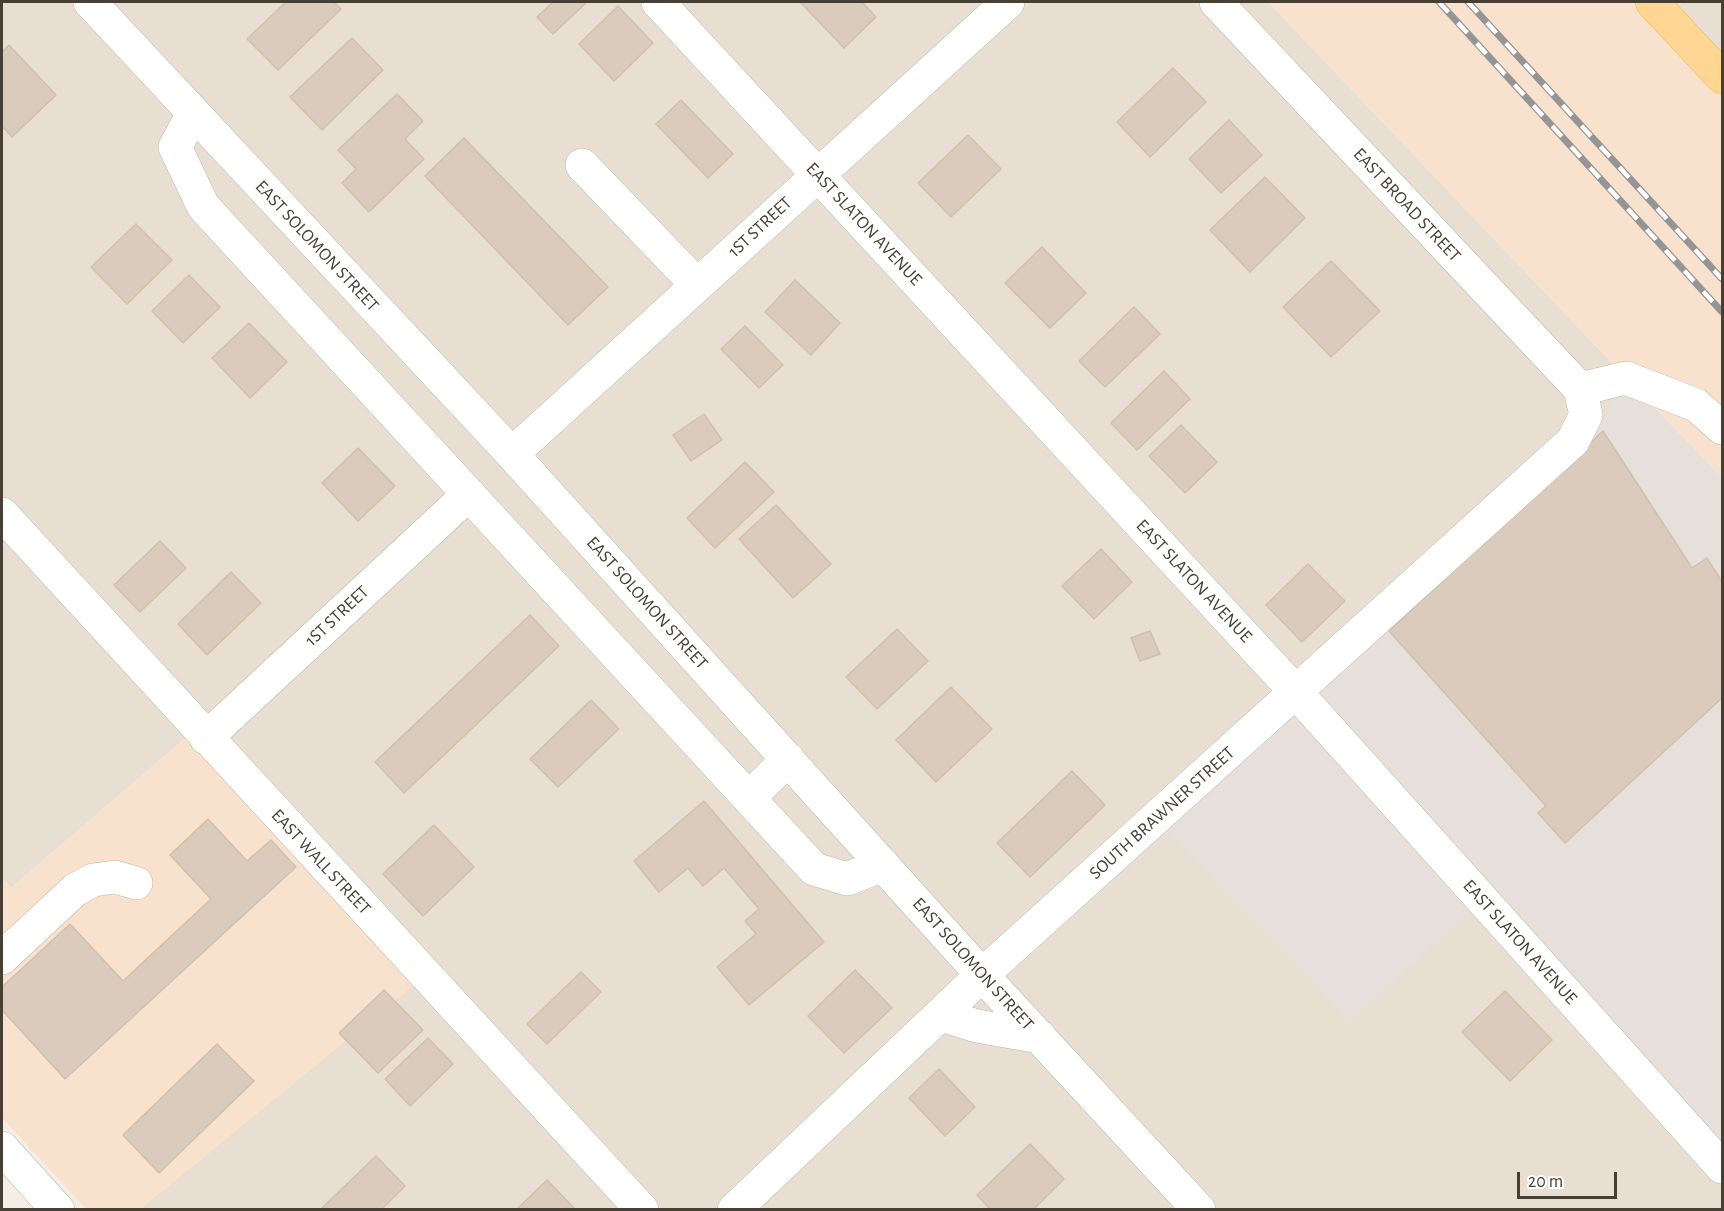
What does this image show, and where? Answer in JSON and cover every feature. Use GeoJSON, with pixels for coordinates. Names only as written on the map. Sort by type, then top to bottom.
{"type":"FeatureCollection","features":[{"type":"Feature","properties":{"kind":"main road"},"geometry":{"type":"LineString","coordinates":[[1652,2],[1722,78]]}},
{"type":"Feature","properties":{"kind":"street","name":"EAST SOLOMON STREET"},"geometry":{"type":"LineString","coordinates":[[90,2],[513,454],[982,975],[1199,1209]]}},
{"type":"Feature","properties":{"kind":"street","name":"EAST SLATON AVENUE"},"geometry":{"type":"LineString","coordinates":[[658,2],[1295,691],[1722,1167]]}},
{"type":"Feature","properties":{"kind":"street","name":"1ST STREET"},"geometry":{"type":"LineString","coordinates":[[513,454],[1008,2]]}},
{"type":"Feature","properties":{"kind":"street","name":"EAST BROAD STREET"},"geometry":{"type":"LineString","coordinates":[[1216,2],[1583,402]]}},
{"type":"Feature","properties":{"kind":"street"},"geometry":{"type":"LineString","coordinates":[[193,114],[175,147],[203,206],[814,870],[848,879],[883,866]]}},
{"type":"Feature","properties":{"kind":"street"},"geometry":{"type":"LineString","coordinates":[[582,165],[697,285]]}},
{"type":"Feature","properties":{"kind":"street"},"geometry":{"type":"LineString","coordinates":[[1583,402],[1626,378],[1696,405],[1722,428]]}},
{"type":"Feature","properties":{"kind":"street","name":"SOUTH BRAWNER STREET"},"geometry":{"type":"LineString","coordinates":[[735,1209],[982,975],[1573,441],[1583,402]]}},
{"type":"Feature","properties":{"kind":"street","name":"1ST STREET"},"geometry":{"type":"LineString","coordinates":[[206,738],[469,494]]}},
{"type":"Feature","properties":{"kind":"street","name":"EAST WALL STREET"},"geometry":{"type":"LineString","coordinates":[[2,514],[642,1209]]}},
{"type":"Feature","properties":{"kind":"street"},"geometry":{"type":"LineString","coordinates":[[749,798],[788,759]]}},
{"type":"Feature","properties":{"kind":"street"},"geometry":{"type":"LineString","coordinates":[[2,958],[75,890],[93,880],[115,877],[136,883]]}},
{"type":"Feature","properties":{"kind":"street"},"geometry":{"type":"LineString","coordinates":[[941,1014],[977,1026],[1040,1037]]}},
{"type":"Feature","properties":{"kind":"street"},"geometry":{"type":"LineString","coordinates":[[2,1148],[43,1205]]}},
{"type":"Feature","properties":{"kind":"shaded area"},"geometry":{"type":"Polygon","coordinates":[[[2,2],[1268,2],[1634,386],[1289,706],[1722,1175],[1722,1209],[140,1209],[418,981],[190,734],[11,888],[2,878],[2,2]]]}},
{"type":"Feature","properties":{"kind":"shaded area"},"geometry":{"type":"Polygon","coordinates":[[[1268,2],[1645,2],[1722,86],[1722,478],[1268,2]]]}},
{"type":"Feature","properties":{"kind":"shaded area"},"geometry":{"type":"Polygon","coordinates":[[[1645,2],[1722,2],[1722,86],[1645,2]]]}},
{"type":"Feature","properties":{"kind":"shaded area"},"geometry":{"type":"Polygon","coordinates":[[[1634,386],[1722,478],[1722,1175],[1475,907],[1350,1022],[1159,824],[1634,386]]]}},
{"type":"Feature","properties":{"kind":"shaded area"},"geometry":{"type":"Polygon","coordinates":[[[190,734],[419,981],[140,1209],[86,1209],[2,1118],[2,878],[11,888],[190,734]]]}},
{"type":"Feature","properties":{"kind":"building"},"geometry":{"type":"Polygon","coordinates":[[[286,2],[334,2],[341,9],[278,70],[247,39],[286,2]]]}},
{"type":"Feature","properties":{"kind":"building"},"geometry":{"type":"Polygon","coordinates":[[[553,2],[587,2],[553,34],[537,17],[553,2]]]}},
{"type":"Feature","properties":{"kind":"building"},"geometry":{"type":"Polygon","coordinates":[[[800,2],[862,2],[876,17],[844,48],[800,2]]]}},
{"type":"Feature","properties":{"kind":"building"},"geometry":{"type":"Polygon","coordinates":[[[618,6],[653,43],[614,81],[579,44],[618,6]]]}},
{"type":"Feature","properties":{"kind":"building"},"geometry":{"type":"Polygon","coordinates":[[[352,38],[383,70],[322,130],[290,97],[352,38]]]}},
{"type":"Feature","properties":{"kind":"building"},"geometry":{"type":"Polygon","coordinates":[[[9,45],[56,95],[12,137],[2,126],[2,52],[9,45]]]}},
{"type":"Feature","properties":{"kind":"building"},"geometry":{"type":"Polygon","coordinates":[[[1173,68],[1206,102],[1150,157],[1117,122],[1173,68]]]}},
{"type":"Feature","properties":{"kind":"building"},"geometry":{"type":"Polygon","coordinates":[[[397,94],[423,121],[405,139],[424,159],[369,212],[342,183],[356,169],[338,150],[397,94]]]}},
{"type":"Feature","properties":{"kind":"building"},"geometry":{"type":"Polygon","coordinates":[[[681,100],[733,154],[708,178],[656,124],[681,100]]]}},
{"type":"Feature","properties":{"kind":"building"},"geometry":{"type":"Polygon","coordinates":[[[1229,120],[1262,155],[1221,193],[1189,159],[1229,120]]]}},
{"type":"Feature","properties":{"kind":"building"},"geometry":{"type":"Polygon","coordinates":[[[968,135],[1001,169],[951,217],[918,183],[968,135]]]}},
{"type":"Feature","properties":{"kind":"building"},"geometry":{"type":"Polygon","coordinates":[[[464,138],[608,287],[568,325],[425,176],[464,138]]]}},
{"type":"Feature","properties":{"kind":"building"},"geometry":{"type":"Polygon","coordinates":[[[1265,177],[1305,218],[1250,272],[1210,230],[1265,177]]]}},
{"type":"Feature","properties":{"kind":"building"},"geometry":{"type":"Polygon","coordinates":[[[136,224],[172,260],[127,304],[91,267],[136,224]]]}},
{"type":"Feature","properties":{"kind":"building"},"geometry":{"type":"Polygon","coordinates":[[[1042,247],[1086,293],[1050,328],[1005,283],[1042,247]]]}},
{"type":"Feature","properties":{"kind":"building"},"geometry":{"type":"Polygon","coordinates":[[[1331,261],[1380,311],[1331,357],[1283,307],[1331,261]]]}},
{"type":"Feature","properties":{"kind":"building"},"geometry":{"type":"Polygon","coordinates":[[[189,275],[220,307],[183,343],[152,311],[189,275]]]}},
{"type":"Feature","properties":{"kind":"building"},"geometry":{"type":"Polygon","coordinates":[[[795,280],[840,323],[811,355],[765,312],[795,280]]]}},
{"type":"Feature","properties":{"kind":"building"},"geometry":{"type":"Polygon","coordinates":[[[1134,307],[1160,334],[1105,387],[1079,361],[1134,307]]]}},
{"type":"Feature","properties":{"kind":"building"},"geometry":{"type":"Polygon","coordinates":[[[249,323],[287,362],[250,398],[212,358],[249,323]]]}},
{"type":"Feature","properties":{"kind":"building"},"geometry":{"type":"Polygon","coordinates":[[[745,326],[783,365],[759,388],[721,349],[745,326]]]}},
{"type":"Feature","properties":{"kind":"building"},"geometry":{"type":"Polygon","coordinates":[[[1164,371],[1190,399],[1137,450],[1111,423],[1164,371]]]}},
{"type":"Feature","properties":{"kind":"building"},"geometry":{"type":"Polygon","coordinates":[[[704,414],[722,440],[691,461],[673,435],[704,414]]]}},
{"type":"Feature","properties":{"kind":"building"},"geometry":{"type":"Polygon","coordinates":[[[1181,425],[1217,462],[1185,493],[1149,456],[1181,425]]]}},
{"type":"Feature","properties":{"kind":"building"},"geometry":{"type":"Polygon","coordinates":[[[1603,431],[1692,568],[1707,558],[1722,582],[1722,698],[1565,843],[1538,813],[1546,806],[1389,631],[1603,431]]]}},
{"type":"Feature","properties":{"kind":"building"},"geometry":{"type":"Polygon","coordinates":[[[358,448],[395,486],[358,521],[322,483],[358,448]]]}},
{"type":"Feature","properties":{"kind":"building"},"geometry":{"type":"Polygon","coordinates":[[[745,462],[774,492],[715,548],[687,518],[745,462]]]}},
{"type":"Feature","properties":{"kind":"building"},"geometry":{"type":"Polygon","coordinates":[[[776,505],[831,564],[793,598],[739,539],[776,505]]]}},
{"type":"Feature","properties":{"kind":"building"},"geometry":{"type":"Polygon","coordinates":[[[160,541],[186,568],[140,612],[114,585],[160,541]]]}},
{"type":"Feature","properties":{"kind":"building"},"geometry":{"type":"Polygon","coordinates":[[[1101,549],[1132,582],[1094,619],[1062,586],[1101,549]]]}},
{"type":"Feature","properties":{"kind":"building"},"geometry":{"type":"Polygon","coordinates":[[[1308,564],[1345,601],[1302,642],[1266,605],[1308,564]]]}},
{"type":"Feature","properties":{"kind":"building"},"geometry":{"type":"Polygon","coordinates":[[[231,572],[261,603],[207,655],[178,624],[231,572]]]}},
{"type":"Feature","properties":{"kind":"building"},"geometry":{"type":"Polygon","coordinates":[[[530,615],[559,646],[404,793],[375,762],[530,615]]]}},
{"type":"Feature","properties":{"kind":"building"},"geometry":{"type":"Polygon","coordinates":[[[897,629],[928,661],[877,709],[846,677],[897,629]]]}},
{"type":"Feature","properties":{"kind":"building"},"geometry":{"type":"Polygon","coordinates":[[[1150,631],[1160,654],[1140,661],[1131,638],[1150,631]]]}},
{"type":"Feature","properties":{"kind":"building"},"geometry":{"type":"Polygon","coordinates":[[[951,687],[992,729],[936,782],[896,740],[951,687]]]}},
{"type":"Feature","properties":{"kind":"building"},"geometry":{"type":"Polygon","coordinates":[[[591,700],[619,729],[558,787],[530,759],[591,700]]]}},
{"type":"Feature","properties":{"kind":"building"},"geometry":{"type":"Polygon","coordinates":[[[1072,771],[1105,805],[1030,877],[997,843],[1072,771]]]}},
{"type":"Feature","properties":{"kind":"building"},"geometry":{"type":"Polygon","coordinates":[[[704,801],[824,942],[749,1005],[717,967],[756,934],[745,921],[759,909],[724,868],[703,886],[688,868],[659,892],[634,861],[704,801]]]}},
{"type":"Feature","properties":{"kind":"building"},"geometry":{"type":"Polygon","coordinates":[[[208,819],[247,861],[271,840],[296,867],[65,1079],[2,1010],[2,987],[70,924],[123,981],[211,899],[170,855],[208,819]]]}},
{"type":"Feature","properties":{"kind":"building"},"geometry":{"type":"Polygon","coordinates":[[[434,825],[474,867],[423,916],[383,874],[434,825]]]}},
{"type":"Feature","properties":{"kind":"building"},"geometry":{"type":"Polygon","coordinates":[[[855,970],[892,1008],[844,1053],[808,1016],[855,970]]]}},
{"type":"Feature","properties":{"kind":"building"},"geometry":{"type":"Polygon","coordinates":[[[581,972],[601,992],[547,1044],[527,1024],[581,972]]]}},
{"type":"Feature","properties":{"kind":"building"},"geometry":{"type":"Polygon","coordinates":[[[384,990],[423,1030],[378,1073],[339,1033],[384,990]]]}},
{"type":"Feature","properties":{"kind":"building"},"geometry":{"type":"Polygon","coordinates":[[[1505,991],[1552,1040],[1510,1081],[1462,1032],[1505,991]]]}},
{"type":"Feature","properties":{"kind":"building"},"geometry":{"type":"Polygon","coordinates":[[[428,1038],[453,1064],[410,1106],[385,1079],[428,1038]]]}},
{"type":"Feature","properties":{"kind":"building"},"geometry":{"type":"Polygon","coordinates":[[[217,1044],[254,1081],[159,1173],[123,1135],[217,1044]]]}},
{"type":"Feature","properties":{"kind":"building"},"geometry":{"type":"Polygon","coordinates":[[[939,1069],[975,1107],[945,1136],[909,1098],[939,1069]]]}},
{"type":"Feature","properties":{"kind":"building"},"geometry":{"type":"Polygon","coordinates":[[[1030,1144],[1064,1179],[1033,1210],[991,1210],[977,1195],[1030,1144]]]}},
{"type":"Feature","properties":{"kind":"building"},"geometry":{"type":"Polygon","coordinates":[[[376,1156],[405,1186],[381,1210],[320,1210],[376,1156]]]}},
{"type":"Feature","properties":{"kind":"building"},"geometry":{"type":"Polygon","coordinates":[[[547,1180],[576,1210],[516,1210],[547,1180]]]}},
{"type":"Feature","properties":{"kind":"railway"},"geometry":{"type":"LineString","coordinates":[[1439,2],[1722,312]]}},
{"type":"Feature","properties":{"kind":"railway"},"geometry":{"type":"LineString","coordinates":[[1468,2],[1722,279]]}}]}
